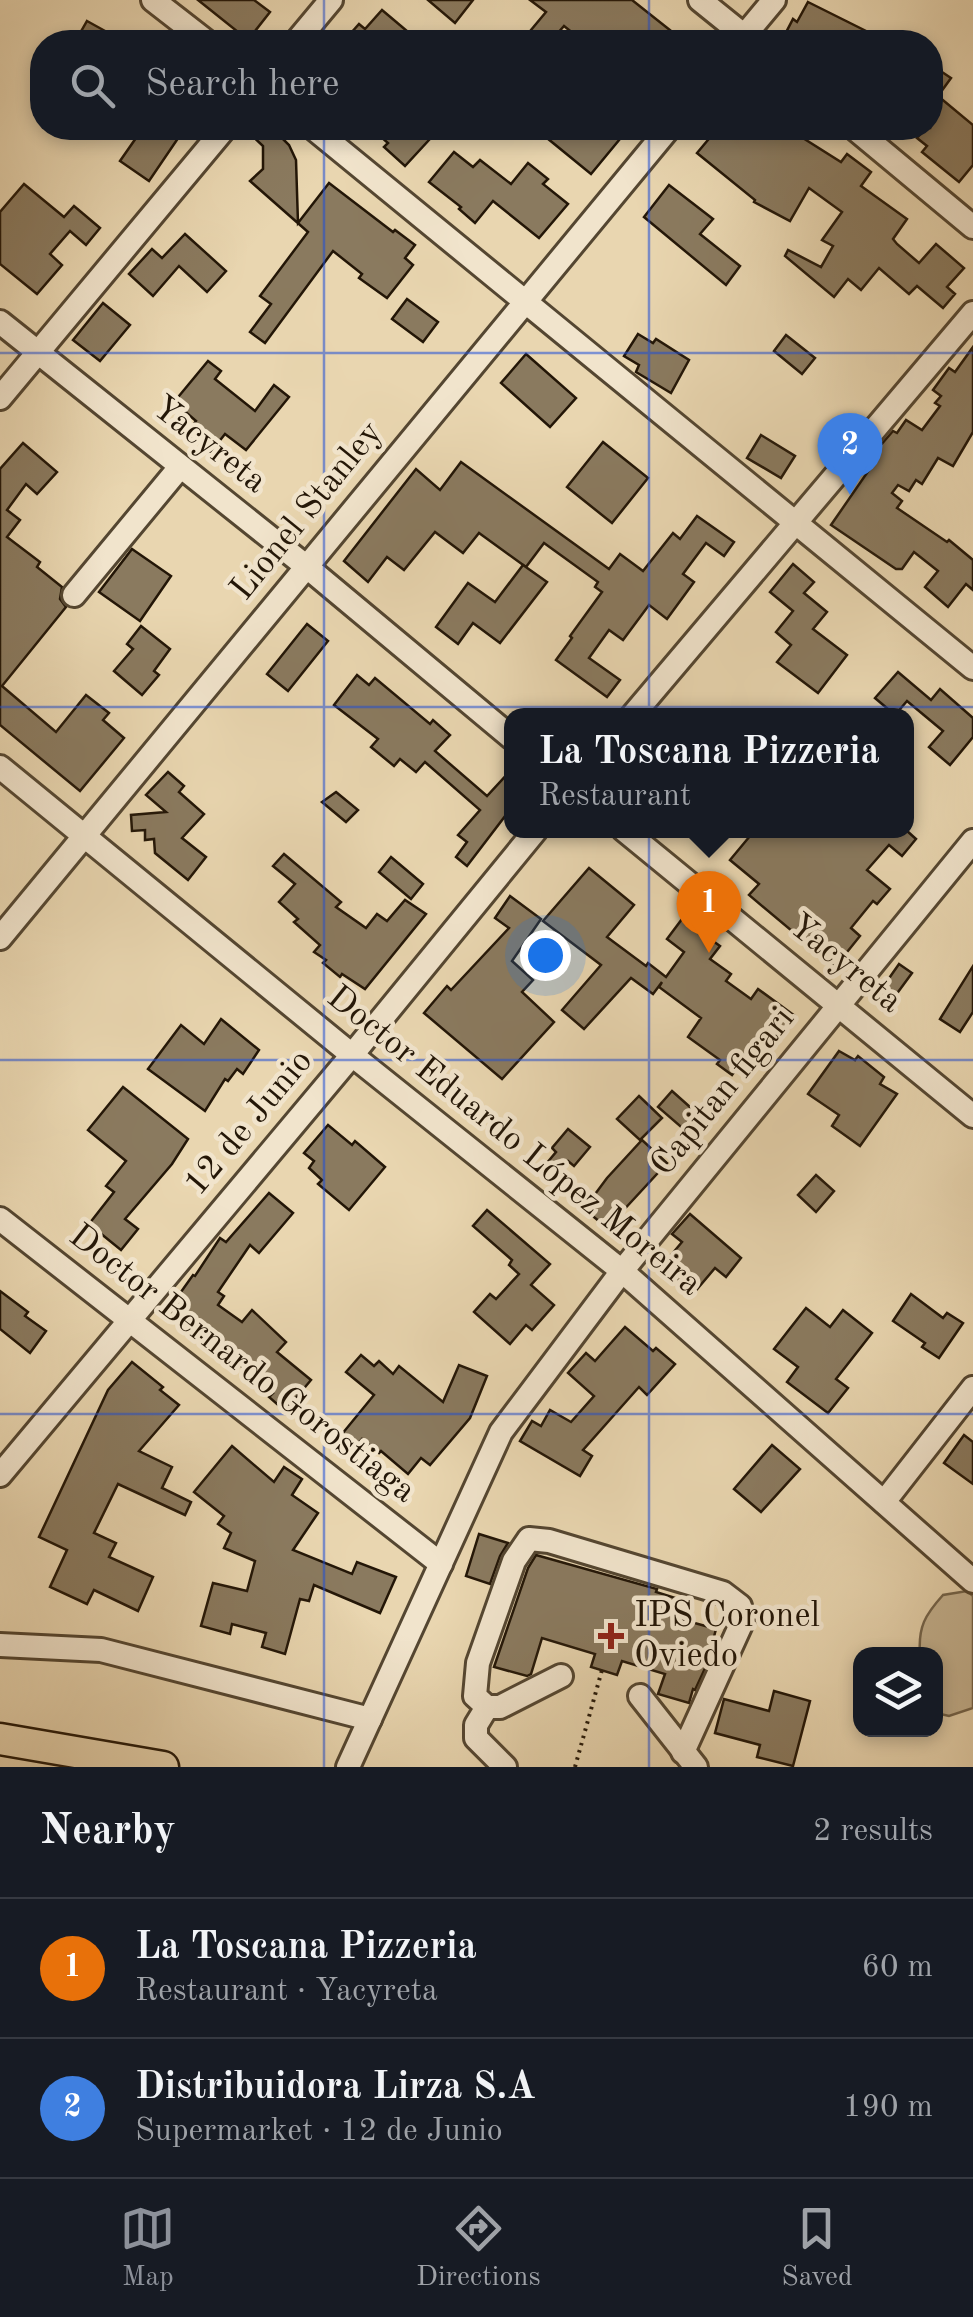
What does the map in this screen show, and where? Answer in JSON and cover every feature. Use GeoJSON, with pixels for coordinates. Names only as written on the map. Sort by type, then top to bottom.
{"type":"FeatureCollection","features":[{"type":"Feature","properties":{"kind":"main road"},"geometry":{"type":"LineString","coordinates":[[0,1739],[163,1767]]}},
{"type":"Feature","properties":{"kind":"street"},"geometry":{"type":"LineString","coordinates":[[153,0],[192,30]]}},
{"type":"Feature","properties":{"kind":"street"},"geometry":{"type":"LineString","coordinates":[[306,30],[331,0]]}},
{"type":"Feature","properties":{"kind":"street"},"geometry":{"type":"LineString","coordinates":[[700,0],[734,30]]}},
{"type":"Feature","properties":{"kind":"street"},"geometry":{"type":"LineString","coordinates":[[752,30],[774,0]]}},
{"type":"Feature","properties":{"kind":"street"},"geometry":{"type":"LineString","coordinates":[[0,398],[216,140]]}},
{"type":"Feature","properties":{"kind":"street"},"geometry":{"type":"LineString","coordinates":[[328,140],[973,668]]}},
{"type":"Feature","properties":{"kind":"street","name":"Lionel Stanley"},"geometry":{"type":"LineString","coordinates":[[0,938],[659,140]]}},
{"type":"Feature","properties":{"kind":"street"},"geometry":{"type":"LineString","coordinates":[[868,140],[973,228]]}},
{"type":"Feature","properties":{"kind":"street"},"geometry":{"type":"LineString","coordinates":[[639,708],[973,313]]}},
{"type":"Feature","properties":{"kind":"street","name":"Yacyreta"},"geometry":{"type":"LineString","coordinates":[[0,322],[504,731]]}},
{"type":"Feature","properties":{"kind":"street"},"geometry":{"type":"LineString","coordinates":[[74,595],[180,467]]}},
{"type":"Feature","properties":{"kind":"street","name":"Doctor Eduardo López Moreira"},"geometry":{"type":"LineString","coordinates":[[0,767],[622,1270],[973,1581]]}},
{"type":"Feature","properties":{"kind":"street","name":"12 de Junio"},"geometry":{"type":"LineString","coordinates":[[0,1474],[529,838]]}},
{"type":"Feature","properties":{"kind":"street","name":"Yacyreta"},"geometry":{"type":"LineString","coordinates":[[634,838],[973,1116]]}},
{"type":"Feature","properties":{"kind":"street","name":"Capitan figari"},"geometry":{"type":"LineString","coordinates":[[348,1767],[501,1432],[622,1270],[973,841]]}},
{"type":"Feature","properties":{"kind":"street","name":"Doctor Bernardo Gorostiaga"},"geometry":{"type":"LineString","coordinates":[[0,1220],[441,1564]]}},
{"type":"Feature","properties":{"kind":"street"},"geometry":{"type":"LineString","coordinates":[[884,1502],[973,1388]]}},
{"type":"Feature","properties":{"kind":"street"},"geometry":{"type":"LineString","coordinates":[[560,1676],[500,1707],[487,1707],[475,1696],[478,1663],[514,1560],[529,1539],[549,1541],[723,1593],[740,1606],[744,1620],[690,1760]]}},
{"type":"Feature","properties":{"kind":"street"},"geometry":{"type":"LineString","coordinates":[[0,1645],[102,1650],[370,1720]]}},
{"type":"Feature","properties":{"kind":"street"},"geometry":{"type":"LineString","coordinates":[[640,1696],[690,1760]]}},
{"type":"Feature","properties":{"kind":"street"},"geometry":{"type":"LineString","coordinates":[[487,1707],[476,1726],[476,1738],[505,1767]]}},
{"type":"Feature","properties":{"kind":"path"},"geometry":{"type":"LineString","coordinates":[[575,1767],[602,1670]]}},
{"type":"Feature","properties":{"kind":"shaded area"},"geometry":{"type":"Polygon","coordinates":[[[967,1591],[973,1596],[973,1708],[949,1716],[943,1715],[943,1647],[920,1647],[927,1615],[943,1595],[967,1591]]]}},
{"type":"Feature","properties":{"kind":"building"},"geometry":{"type":"Polygon","coordinates":[[[198,0],[254,0],[270,12],[256,30],[236,30],[198,0]]]}},
{"type":"Feature","properties":{"kind":"building"},"geometry":{"type":"Polygon","coordinates":[[[428,0],[473,0],[455,23],[428,0]]]}},
{"type":"Feature","properties":{"kind":"building"},"geometry":{"type":"Polygon","coordinates":[[[530,0],[632,0],[670,30],[569,30],[564,26],[560,30],[531,30],[546,12],[530,0]]]}},
{"type":"Feature","properties":{"kind":"building"},"geometry":{"type":"Polygon","coordinates":[[[808,2],[864,30],[787,30],[793,19],[797,22],[808,2]]]}},
{"type":"Feature","properties":{"kind":"building"},"geometry":{"type":"Polygon","coordinates":[[[382,10],[406,30],[354,30],[359,24],[365,29],[382,10]]]}},
{"type":"Feature","properties":{"kind":"building"},"geometry":{"type":"Polygon","coordinates":[[[87,21],[103,30],[82,30],[87,21]]]}},
{"type":"Feature","properties":{"kind":"building"},"geometry":{"type":"Polygon","coordinates":[[[943,73],[951,78],[943,89],[943,73]]]}},
{"type":"Feature","properties":{"kind":"building"},"geometry":{"type":"Polygon","coordinates":[[[943,100],[973,125],[973,165],[959,182],[922,152],[927,146],[920,140],[943,140],[943,100]]]}},
{"type":"Feature","properties":{"kind":"building"},"geometry":{"type":"Polygon","coordinates":[[[135,140],[177,140],[149,181],[120,161],[135,140]]]}},
{"type":"Feature","properties":{"kind":"building"},"geometry":{"type":"Polygon","coordinates":[[[257,140],[284,140],[296,160],[298,223],[329,183],[415,245],[405,258],[413,265],[387,298],[359,278],[362,274],[333,251],[265,343],[250,332],[271,304],[260,296],[308,232],[250,181],[263,169],[263,146],[257,140]]]}},
{"type":"Feature","properties":{"kind":"building"},"geometry":{"type":"Polygon","coordinates":[[[385,140],[429,140],[405,166],[384,147],[388,143],[385,140]]]}},
{"type":"Feature","properties":{"kind":"building"},"geometry":{"type":"Polygon","coordinates":[[[549,140],[619,140],[591,174],[549,140]]]}},
{"type":"Feature","properties":{"kind":"building"},"geometry":{"type":"Polygon","coordinates":[[[708,140],[806,140],[841,162],[847,154],[871,172],[861,186],[907,219],[893,239],[897,244],[919,263],[936,244],[964,268],[947,287],[955,294],[943,308],[917,286],[909,294],[879,268],[861,290],[848,279],[834,297],[785,256],[788,250],[821,267],[833,246],[822,240],[842,212],[809,188],[790,221],[754,202],[697,153],[708,140]]]}},
{"type":"Feature","properties":{"kind":"building"},"geometry":{"type":"Polygon","coordinates":[[[454,152],[473,167],[480,160],[511,184],[528,163],[548,179],[543,184],[568,204],[539,238],[493,201],[475,223],[429,182],[454,152]]]}},
{"type":"Feature","properties":{"kind":"building"},"geometry":{"type":"Polygon","coordinates":[[[24,184],[64,217],[74,206],[100,228],[86,245],[70,231],[50,254],[62,265],[37,294],[0,264],[0,212],[24,184]]]}},
{"type":"Feature","properties":{"kind":"building"},"geometry":{"type":"Polygon","coordinates":[[[669,185],[713,219],[700,234],[740,266],[726,285],[644,217],[669,185]]]}},
{"type":"Feature","properties":{"kind":"building"},"geometry":{"type":"Polygon","coordinates":[[[185,234],[226,271],[207,292],[179,266],[153,296],[129,274],[152,249],[162,258],[185,234]]]}},
{"type":"Feature","properties":{"kind":"building"},"geometry":{"type":"Polygon","coordinates":[[[407,299],[438,322],[423,342],[392,319],[407,299]]]}},
{"type":"Feature","properties":{"kind":"building"},"geometry":{"type":"Polygon","coordinates":[[[103,303],[130,325],[100,361],[73,340],[103,303]]]}},
{"type":"Feature","properties":{"kind":"building"},"geometry":{"type":"Polygon","coordinates":[[[638,334],[653,343],[656,339],[689,360],[671,393],[636,372],[639,365],[624,356],[638,334]]]}},
{"type":"Feature","properties":{"kind":"building"},"geometry":{"type":"Polygon","coordinates":[[[786,335],[815,358],[802,374],[774,351],[786,335]]]}},
{"type":"Feature","properties":{"kind":"building"},"geometry":{"type":"Polygon","coordinates":[[[973,347],[973,432],[953,466],[938,458],[922,484],[916,480],[909,491],[898,485],[892,493],[902,501],[897,508],[973,560],[973,590],[966,584],[948,607],[925,587],[938,571],[914,552],[902,569],[896,569],[831,525],[878,457],[873,454],[893,431],[897,433],[906,420],[922,430],[940,406],[935,403],[941,396],[933,390],[949,368],[955,372],[973,347]]]}},
{"type":"Feature","properties":{"kind":"building"},"geometry":{"type":"Polygon","coordinates":[[[526,354],[576,398],[550,427],[501,383],[526,354]]]}},
{"type":"Feature","properties":{"kind":"building"},"geometry":{"type":"Polygon","coordinates":[[[208,361],[221,371],[215,379],[255,411],[274,385],[289,397],[246,450],[225,434],[210,453],[186,434],[196,421],[174,402],[208,361]]]}},
{"type":"Feature","properties":{"kind":"building"},"geometry":{"type":"Polygon","coordinates":[[[761,435],[795,456],[781,478],[747,458],[761,435]]]}},
{"type":"Feature","properties":{"kind":"building"},"geometry":{"type":"Polygon","coordinates":[[[603,442],[648,478],[612,523],[567,487],[603,442]]]}},
{"type":"Feature","properties":{"kind":"building"},"geometry":{"type":"Polygon","coordinates":[[[23,443],[57,472],[37,494],[26,484],[7,510],[20,520],[7,537],[40,562],[37,567],[62,587],[60,599],[66,607],[2,686],[56,732],[86,695],[109,713],[103,720],[124,738],[80,791],[0,725],[0,469],[23,443]]]}},
{"type":"Feature","properties":{"kind":"building"},"geometry":{"type":"Polygon","coordinates":[[[461,462],[609,569],[620,554],[643,571],[673,533],[680,539],[697,516],[734,542],[724,556],[706,543],[683,574],[694,582],[667,619],[649,605],[623,640],[609,630],[589,658],[620,680],[607,697],[556,660],[602,592],[595,587],[598,582],[544,543],[526,567],[479,533],[463,553],[435,532],[404,570],[387,557],[368,582],[344,561],[416,469],[440,490],[461,462]]]}},
{"type":"Feature","properties":{"kind":"building"},"geometry":{"type":"Polygon","coordinates":[[[132,549],[171,576],[140,621],[99,592],[132,549]]]}},
{"type":"Feature","properties":{"kind":"building"},"geometry":{"type":"Polygon","coordinates":[[[793,564],[814,582],[804,593],[827,612],[813,629],[847,655],[818,693],[777,662],[791,645],[776,632],[793,611],[770,592],[793,564]]]}},
{"type":"Feature","properties":{"kind":"building"},"geometry":{"type":"Polygon","coordinates":[[[523,565],[547,582],[500,643],[473,623],[458,644],[436,627],[468,583],[495,602],[523,565]]]}},
{"type":"Feature","properties":{"kind":"building"},"geometry":{"type":"Polygon","coordinates":[[[307,624],[328,641],[288,691],[267,674],[307,624]]]}},
{"type":"Feature","properties":{"kind":"building"},"geometry":{"type":"Polygon","coordinates":[[[141,626],[170,649],[154,671],[159,675],[142,695],[114,671],[133,649],[127,644],[141,626]]]}},
{"type":"Feature","properties":{"kind":"building"},"geometry":{"type":"Polygon","coordinates":[[[898,672],[931,700],[940,689],[973,718],[973,737],[950,765],[929,747],[943,731],[907,701],[901,708],[887,708],[875,698],[898,672]]]}},
{"type":"Feature","properties":{"kind":"building"},"geometry":{"type":"Polygon","coordinates":[[[357,675],[369,685],[375,678],[430,724],[433,720],[450,735],[435,751],[487,796],[504,778],[504,817],[467,866],[456,857],[467,842],[458,835],[480,810],[425,762],[416,772],[400,759],[394,766],[371,747],[378,739],[334,705],[357,675]]]}},
{"type":"Feature","properties":{"kind":"building"},"geometry":{"type":"Polygon","coordinates":[[[168,772],[184,786],[179,792],[204,814],[182,838],[206,857],[188,880],[155,853],[154,839],[145,840],[145,830],[132,831],[131,815],[166,812],[146,795],[168,772]]]}},
{"type":"Feature","properties":{"kind":"building"},"geometry":{"type":"Polygon","coordinates":[[[336,792],[358,810],[346,822],[322,802],[336,792]]]}},
{"type":"Feature","properties":{"kind":"building"},"geometry":{"type":"Polygon","coordinates":[[[748,838],[916,839],[902,856],[889,845],[867,870],[890,889],[877,904],[873,901],[851,928],[860,936],[835,967],[749,895],[759,884],[730,860],[748,838]]]}},
{"type":"Feature","properties":{"kind":"building"},"geometry":{"type":"Polygon","coordinates":[[[284,854],[341,902],[336,907],[366,928],[377,914],[387,921],[405,900],[426,914],[365,989],[323,963],[326,960],[314,952],[320,945],[279,902],[295,884],[273,866],[284,854]]]}},
{"type":"Feature","properties":{"kind":"building"},"geometry":{"type":"Polygon","coordinates":[[[391,857],[423,884],[411,899],[379,872],[391,857]]]}},
{"type":"Feature","properties":{"kind":"building"},"geometry":{"type":"Polygon","coordinates":[[[589,868],[634,905],[607,937],[646,966],[648,963],[666,977],[684,952],[667,939],[682,919],[720,946],[710,959],[731,974],[726,981],[751,999],[758,989],[795,1016],[770,1049],[757,1040],[732,1075],[717,1064],[720,1060],[688,1037],[701,1018],[659,987],[662,982],[653,994],[631,978],[584,1029],[562,1010],[601,965],[543,921],[589,868]]]}},
{"type":"Feature","properties":{"kind":"building"},"geometry":{"type":"Polygon","coordinates":[[[510,896],[541,919],[512,961],[533,980],[522,992],[554,1022],[502,1079],[424,1013],[509,928],[495,918],[510,896]]]}},
{"type":"Feature","properties":{"kind":"building"},"geometry":{"type":"Polygon","coordinates":[[[899,964],[912,973],[890,1003],[878,994],[899,964]]]}},
{"type":"Feature","properties":{"kind":"building"},"geometry":{"type":"Polygon","coordinates":[[[973,966],[973,1012],[960,1032],[940,1019],[973,966]]]}},
{"type":"Feature","properties":{"kind":"building"},"geometry":{"type":"Polygon","coordinates":[[[221,1019],[259,1050],[243,1074],[237,1069],[228,1081],[225,1079],[205,1111],[148,1069],[181,1025],[204,1044],[221,1019]]]}},
{"type":"Feature","properties":{"kind":"building"},"geometry":{"type":"Polygon","coordinates":[[[839,1051],[855,1060],[858,1056],[884,1077],[880,1084],[897,1094],[860,1146],[832,1126],[839,1115],[808,1094],[839,1051]]]}},
{"type":"Feature","properties":{"kind":"building"},"geometry":{"type":"Polygon","coordinates":[[[123,1087],[188,1139],[125,1219],[138,1229],[121,1250],[89,1224],[114,1192],[106,1186],[126,1161],[88,1130],[123,1087]]]}},
{"type":"Feature","properties":{"kind":"building"},"geometry":{"type":"Polygon","coordinates":[[[672,1091],[700,1116],[687,1132],[658,1107],[672,1091]]]}},
{"type":"Feature","properties":{"kind":"building"},"geometry":{"type":"Polygon","coordinates":[[[639,1096],[662,1118],[640,1140],[617,1119],[639,1096]]]}},
{"type":"Feature","properties":{"kind":"building"},"geometry":{"type":"Polygon","coordinates":[[[328,1125],[352,1145],[355,1141],[385,1167],[349,1210],[318,1184],[322,1180],[309,1168],[314,1161],[304,1153],[328,1125]]]}},
{"type":"Feature","properties":{"kind":"building"},"geometry":{"type":"Polygon","coordinates":[[[568,1129],[590,1147],[574,1166],[568,1161],[558,1173],[546,1164],[556,1152],[552,1148],[568,1129]]]}},
{"type":"Feature","properties":{"kind":"building"},"geometry":{"type":"Polygon","coordinates":[[[642,1140],[667,1163],[620,1214],[628,1220],[616,1235],[584,1209],[642,1140]]]}},
{"type":"Feature","properties":{"kind":"building"},"geometry":{"type":"Polygon","coordinates":[[[816,1175],[834,1191],[816,1212],[798,1195],[816,1175]]]}},
{"type":"Feature","properties":{"kind":"building"},"geometry":{"type":"Polygon","coordinates":[[[269,1193],[293,1213],[259,1253],[250,1245],[218,1292],[224,1296],[218,1305],[242,1322],[252,1310],[286,1342],[277,1352],[311,1380],[285,1411],[269,1397],[273,1393],[215,1344],[166,1313],[220,1238],[226,1242],[269,1193]]]}},
{"type":"Feature","properties":{"kind":"building"},"geometry":{"type":"Polygon","coordinates":[[[487,1210],[550,1264],[531,1285],[554,1305],[532,1330],[526,1325],[510,1344],[474,1312],[490,1294],[496,1299],[519,1274],[509,1265],[512,1260],[473,1226],[487,1210]]]}},
{"type":"Feature","properties":{"kind":"building"},"geometry":{"type":"Polygon","coordinates":[[[690,1214],[741,1258],[726,1277],[715,1268],[693,1294],[661,1267],[682,1242],[672,1234],[690,1214]]]}},
{"type":"Feature","properties":{"kind":"building"},"geometry":{"type":"Polygon","coordinates":[[[0,1291],[46,1331],[30,1353],[0,1329],[0,1291]]]}},
{"type":"Feature","properties":{"kind":"building"},"geometry":{"type":"Polygon","coordinates":[[[911,1294],[943,1318],[947,1313],[963,1323],[939,1358],[893,1321],[911,1294]]]}},
{"type":"Feature","properties":{"kind":"building"},"geometry":{"type":"Polygon","coordinates":[[[806,1308],[830,1327],[843,1310],[872,1333],[836,1379],[848,1388],[828,1413],[787,1382],[798,1367],[774,1349],[806,1308]]]}},
{"type":"Feature","properties":{"kind":"building"},"geometry":{"type":"Polygon","coordinates":[[[625,1327],[675,1364],[647,1395],[639,1387],[583,1450],[592,1456],[580,1476],[520,1441],[532,1421],[541,1426],[550,1410],[571,1422],[594,1396],[568,1373],[586,1353],[595,1361],[625,1327]]]}},
{"type":"Feature","properties":{"kind":"building"},"geometry":{"type":"Polygon","coordinates":[[[361,1355],[374,1366],[379,1361],[393,1374],[399,1366],[443,1402],[459,1365],[487,1376],[470,1418],[430,1465],[421,1458],[408,1474],[362,1439],[356,1446],[342,1434],[374,1395],[346,1372],[361,1355]]]}},
{"type":"Feature","properties":{"kind":"building"},"geometry":{"type":"Polygon","coordinates":[[[132,1362],[179,1405],[139,1451],[172,1467],[162,1488],[191,1502],[185,1515],[118,1484],[94,1533],[116,1543],[109,1557],[153,1577],[138,1611],[94,1590],[87,1604],[50,1587],[67,1550],[39,1537],[108,1390],[132,1362]]]}},
{"type":"Feature","properties":{"kind":"building"},"geometry":{"type":"Polygon","coordinates":[[[964,1435],[973,1442],[973,1484],[944,1463],[964,1435]]]}},
{"type":"Feature","properties":{"kind":"building"},"geometry":{"type":"Polygon","coordinates":[[[772,1445],[800,1469],[761,1512],[734,1489],[772,1445]]]}},
{"type":"Feature","properties":{"kind":"building"},"geometry":{"type":"Polygon","coordinates":[[[232,1446],[274,1482],[284,1467],[302,1479],[292,1495],[318,1513],[293,1550],[352,1574],[357,1562],[396,1577],[380,1613],[314,1585],[309,1601],[300,1599],[285,1654],[262,1647],[266,1633],[232,1624],[230,1634],[201,1626],[213,1583],[247,1591],[255,1561],[224,1548],[231,1533],[218,1524],[224,1516],[194,1492],[232,1446]]]}},
{"type":"Feature","properties":{"kind":"building"},"geometry":{"type":"Polygon","coordinates":[[[479,1534],[508,1543],[490,1584],[466,1576],[479,1534]]]}},
{"type":"Feature","properties":{"kind":"building"},"geometry":{"type":"Polygon","coordinates":[[[536,1555],[657,1589],[656,1592],[685,1601],[680,1619],[716,1629],[707,1664],[689,1703],[658,1694],[665,1674],[622,1661],[617,1675],[591,1667],[595,1654],[542,1638],[531,1674],[494,1667],[536,1555]]]}},
{"type":"Feature","properties":{"kind":"building"},"geometry":{"type":"Polygon","coordinates":[[[774,1691],[810,1701],[793,1766],[757,1757],[760,1745],[715,1733],[724,1699],[769,1711],[774,1691]]]}},
{"type":"Feature","properties":{"kind":"place","name":"Distribuidora Lirza S.A"},"geometry":{"type":"Point","coordinates":[850,495]}},
{"type":"Feature","properties":{"kind":"place","name":"La Toscana Pizzeria"},"geometry":{"type":"Point","coordinates":[709,953]}},
{"type":"Feature","properties":{"kind":"place","name":"IPS Coronel Oviedo"},"geometry":{"type":"Point","coordinates":[611,1636]}}]}
